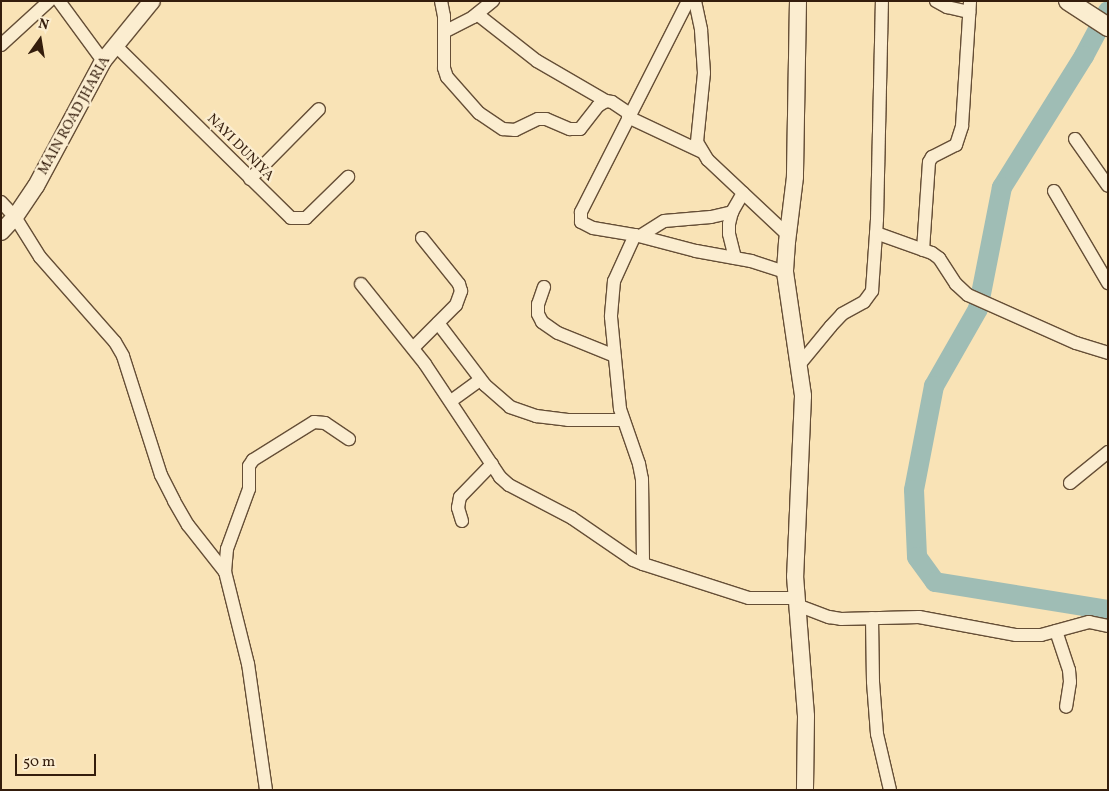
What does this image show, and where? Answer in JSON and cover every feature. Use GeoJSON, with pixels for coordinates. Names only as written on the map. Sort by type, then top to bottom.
{"type":"FeatureCollection","features":[{"type":"Feature","properties":{"kind":"main road"},"geometry":{"type":"LineString","coordinates":[[1072,5],[1108,27]]}},
{"type":"Feature","properties":{"kind":"street"},"geometry":{"type":"LineString","coordinates":[[1,45],[49,1]]}},
{"type":"Feature","properties":{"kind":"street"},"geometry":{"type":"LineString","coordinates":[[59,1],[104,61]]}},
{"type":"Feature","properties":{"kind":"street","name":"MAIN ROAD JHARIA"},"geometry":{"type":"LineString","coordinates":[[1,232],[15,217],[36,186],[104,61],[152,1]]}},
{"type":"Feature","properties":{"kind":"street"},"geometry":{"type":"LineString","coordinates":[[441,1],[444,16],[444,68],[451,84],[479,113],[503,128],[515,130],[538,119],[546,119],[570,130],[580,129],[598,106],[606,102],[612,102],[629,116],[700,151],[788,235]]}},
{"type":"Feature","properties":{"kind":"street"},"geometry":{"type":"LineString","coordinates":[[444,32],[477,14],[492,1]]}},
{"type":"Feature","properties":{"kind":"street"},"geometry":{"type":"LineString","coordinates":[[688,1],[629,116],[580,218],[586,226],[638,235],[786,272]]}},
{"type":"Feature","properties":{"kind":"street"},"geometry":{"type":"LineString","coordinates":[[695,1],[703,53],[702,99],[696,142],[700,151]]}},
{"type":"Feature","properties":{"kind":"street"},"geometry":{"type":"LineString","coordinates":[[798,1],[795,177],[786,272],[799,365],[803,424],[795,549],[806,716],[805,790]]}},
{"type":"Feature","properties":{"kind":"street"},"geometry":{"type":"LineString","coordinates":[[799,365],[842,314],[864,302],[872,291],[876,233],[882,1]]}},
{"type":"Feature","properties":{"kind":"street"},"geometry":{"type":"LineString","coordinates":[[923,250],[929,162],[932,156],[956,145],[962,126],[969,7],[946,7],[936,1]]}},
{"type":"Feature","properties":{"kind":"street"},"geometry":{"type":"LineString","coordinates":[[477,14],[536,61],[606,102]]}},
{"type":"Feature","properties":{"kind":"street","name":"NAYI DUNIYA"},"geometry":{"type":"LineString","coordinates":[[116,46],[291,218],[306,218],[348,177]]}},
{"type":"Feature","properties":{"kind":"street"},"geometry":{"type":"LineString","coordinates":[[250,179],[319,109]]}},
{"type":"Feature","properties":{"kind":"street"},"geometry":{"type":"LineString","coordinates":[[1075,139],[1108,186]]}},
{"type":"Feature","properties":{"kind":"street"},"geometry":{"type":"LineString","coordinates":[[1054,191],[1108,283]]}},
{"type":"Feature","properties":{"kind":"street"},"geometry":{"type":"LineString","coordinates":[[735,258],[729,234],[732,212],[742,193]]}},
{"type":"Feature","properties":{"kind":"street"},"geometry":{"type":"LineString","coordinates":[[1,202],[15,217],[40,257],[115,342],[125,362],[161,475],[188,525],[225,572]]}},
{"type":"Feature","properties":{"kind":"street"},"geometry":{"type":"LineString","coordinates":[[643,564],[642,479],[640,464],[622,420],[611,317],[614,282],[638,235],[664,221],[732,212]]}},
{"type":"Feature","properties":{"kind":"street"},"geometry":{"type":"LineString","coordinates":[[876,233],[923,250],[939,258],[956,284],[968,294],[1076,343],[1108,353]]}},
{"type":"Feature","properties":{"kind":"street"},"geometry":{"type":"LineString","coordinates":[[413,348],[456,306],[461,291],[459,284],[422,238]]}},
{"type":"Feature","properties":{"kind":"street"},"geometry":{"type":"LineString","coordinates":[[360,284],[413,348],[451,401],[500,477],[520,493],[572,518],[643,564],[742,597],[797,602],[829,617],[936,618],[1016,635],[1041,635],[1072,625],[1089,622],[1108,626]]}},
{"type":"Feature","properties":{"kind":"street"},"geometry":{"type":"LineString","coordinates":[[544,287],[538,304],[538,314],[542,322],[558,333],[615,356]]}},
{"type":"Feature","properties":{"kind":"street"},"geometry":{"type":"LineString","coordinates":[[438,323],[480,380],[510,407],[522,413],[568,420],[622,420]]}},
{"type":"Feature","properties":{"kind":"street"},"geometry":{"type":"LineString","coordinates":[[451,401],[480,380]]}},
{"type":"Feature","properties":{"kind":"street"},"geometry":{"type":"LineString","coordinates":[[266,790],[248,664],[225,572],[227,549],[249,489],[249,466],[253,460],[314,422],[325,423],[349,439]]}},
{"type":"Feature","properties":{"kind":"street"},"geometry":{"type":"LineString","coordinates":[[1070,483],[1108,452]]}},
{"type":"Feature","properties":{"kind":"street"},"geometry":{"type":"LineString","coordinates":[[462,521],[458,508],[460,497],[492,464]]}},
{"type":"Feature","properties":{"kind":"street"},"geometry":{"type":"LineString","coordinates":[[872,618],[873,682],[877,734],[890,790]]}},
{"type":"Feature","properties":{"kind":"street"},"geometry":{"type":"LineString","coordinates":[[1056,631],[1069,670],[1070,682],[1066,707]]}},
{"type":"Feature","properties":{"kind":"waterway"},"geometry":{"type":"LineString","coordinates":[[1108,11],[1084,56],[1002,187],[978,309],[934,386],[914,490],[917,557],[935,582],[1108,610]]}}]}
